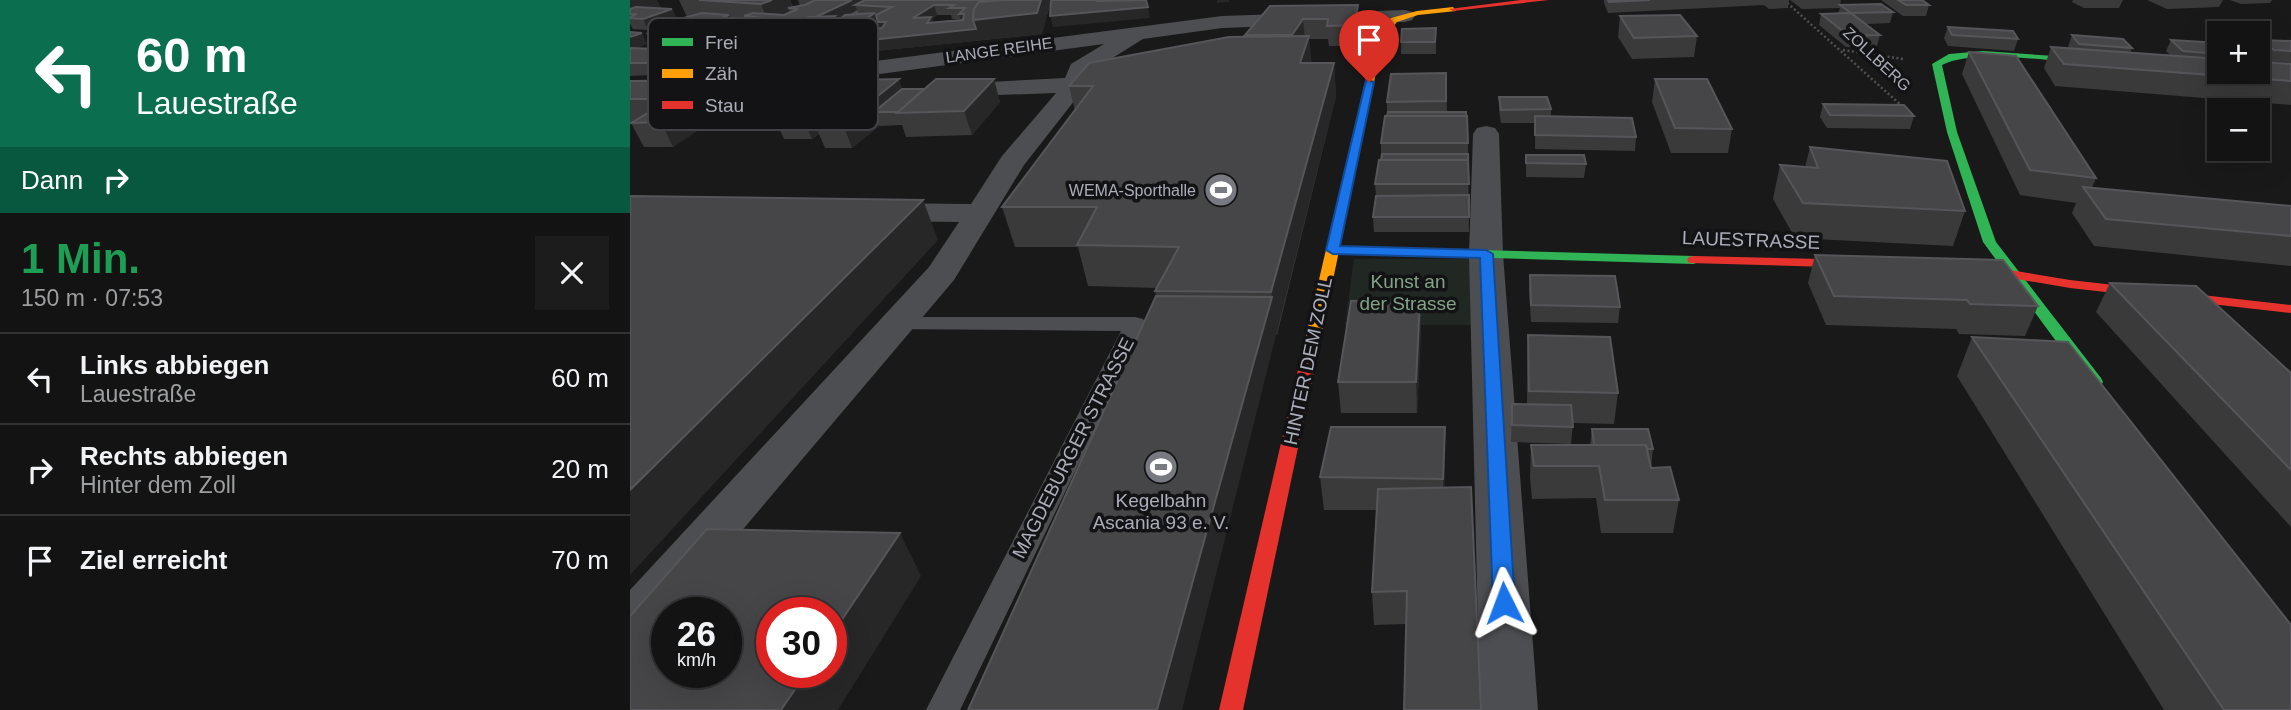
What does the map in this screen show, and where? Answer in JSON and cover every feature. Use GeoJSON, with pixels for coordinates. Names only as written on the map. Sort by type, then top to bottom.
{"type":"FeatureCollection","features":[{"type":"Feature","properties":{"kind":"street"},"geometry":{"type":"LineString","coordinates":[[848,18],[883,0]]}},
{"type":"Feature","properties":{"kind":"street"},"geometry":{"type":"LineString","coordinates":[[1314,18],[1348,0]]}},
{"type":"Feature","properties":{"kind":"street"},"geometry":{"type":"LineString","coordinates":[[1375,0],[1405,16],[1442,9],[1545,0]]}},
{"type":"Feature","properties":{"kind":"street"},"geometry":{"type":"LineString","coordinates":[[1233,46],[1244,39],[1253,10]]}},
{"type":"Feature","properties":{"kind":"street","name":"LANGE REIHE"},"geometry":{"type":"LineString","coordinates":[[878,67],[1135,32],[1253,10],[1314,18],[1405,16]]}},
{"type":"Feature","properties":{"kind":"street","name":"HINTER DEM ZOLL"},"geometry":{"type":"LineString","coordinates":[[1231,710],[1379,39],[1389,24],[1405,16]]}},
{"type":"Feature","properties":{"kind":"street"},"geometry":{"type":"LineString","coordinates":[[630,625],[942,273],[1012,162],[1074,86],[1079,69],[1097,56],[1133,38],[1135,32]]}},
{"type":"Feature","properties":{"kind":"street"},"geometry":{"type":"LineString","coordinates":[[2104,393],[1990,242],[1952,132],[1937,64],[1952,56],[1983,54],[2108,63]]}},
{"type":"Feature","properties":{"kind":"street","name":"LANGE REIHE"},"geometry":{"type":"LineString","coordinates":[[914,91],[1074,86],[1112,82]]}},
{"type":"Feature","properties":{"kind":"street","name":"LANGE REIHE"},"geometry":{"type":"LineString","coordinates":[[630,89],[648,89]]}},
{"type":"Feature","properties":{"kind":"street"},"geometry":{"type":"LineString","coordinates":[[1486,134],[1486,254],[1509,710]]}},
{"type":"Feature","properties":{"kind":"street"},"geometry":{"type":"LineString","coordinates":[[846,211],[981,213]]}},
{"type":"Feature","properties":{"kind":"street","name":"LAUESTRASSE"},"geometry":{"type":"LineString","coordinates":[[1333,250],[1888,265]]}},
{"type":"Feature","properties":{"kind":"street"},"geometry":{"type":"LineString","coordinates":[[1981,269],[2070,284],[2291,309]]}},
{"type":"Feature","properties":{"kind":"lane","name":"MAGDEBURGER STRASSE"},"geometry":{"type":"LineString","coordinates":[[897,324],[1135,324],[943,710]]}},
{"type":"Feature","properties":{"kind":"path","name":"ZOLLBERG"},"geometry":{"type":"LineString","coordinates":[[1784,0],[1842,49],[1916,119],[1952,132]]}},
{"type":"Feature","properties":{"kind":"path"},"geometry":{"type":"LineString","coordinates":[[1842,49],[1937,64]]}},
{"type":"Feature","properties":{"kind":"green space","name":"Kunst an der Strasse"},"geometry":{"type":"Polygon","coordinates":[[[1354,259],[1470,259],[1471,325],[1345,325],[1354,259]]]}},
{"type":"Feature","properties":{"kind":"building"},"geometry":{"type":"Polygon","coordinates":[[[699,0],[772,0],[761,4],[699,0]]]}},
{"type":"Feature","properties":{"kind":"building"},"geometry":{"type":"Polygon","coordinates":[[[815,0],[852,0],[816,17],[744,16],[753,13],[784,15],[798,9],[788,8],[815,0]]]}},
{"type":"Feature","properties":{"kind":"building"},"geometry":{"type":"Polygon","coordinates":[[[865,0],[1004,0],[979,2],[974,9],[976,29],[878,39],[878,28],[882,28],[886,22],[878,22],[876,15],[892,7],[855,5],[865,0]],[[934,5],[913,18],[931,17],[927,23],[963,20],[964,14],[959,14],[965,8],[949,8],[954,5],[934,5]]]}},
{"type":"Feature","properties":{"kind":"building"},"geometry":{"type":"Polygon","coordinates":[[[1041,0],[1037,13],[973,20],[974,9],[979,2],[1041,0]]]}},
{"type":"Feature","properties":{"kind":"building"},"geometry":{"type":"Polygon","coordinates":[[[1051,0],[1146,0],[1148,7],[1050,16],[1051,0]]]}},
{"type":"Feature","properties":{"kind":"building"},"geometry":{"type":"Polygon","coordinates":[[[1608,0],[1650,0],[1609,2],[1608,0]]]}},
{"type":"Feature","properties":{"kind":"building"},"geometry":{"type":"Polygon","coordinates":[[[1898,0],[1922,0],[1929,5],[1906,5],[1898,0]]]}},
{"type":"Feature","properties":{"kind":"building"},"geometry":{"type":"Polygon","coordinates":[[[1881,4],[1893,12],[1851,13],[1840,5],[1881,4]]]}},
{"type":"Feature","properties":{"kind":"building"},"geometry":{"type":"Polygon","coordinates":[[[1358,5],[1354,25],[1327,26],[1328,19],[1303,19],[1292,35],[1245,35],[1270,6],[1358,5]]]}},
{"type":"Feature","properties":{"kind":"building"},"geometry":{"type":"Polygon","coordinates":[[[630,9],[672,9],[643,19],[630,18],[637,14],[630,14],[630,9]]]}},
{"type":"Feature","properties":{"kind":"building"},"geometry":{"type":"Polygon","coordinates":[[[702,13],[729,15],[721,18],[684,18],[702,13]]]}},
{"type":"Feature","properties":{"kind":"building"},"geometry":{"type":"Polygon","coordinates":[[[875,13],[867,18],[841,18],[845,15],[875,13]]]}},
{"type":"Feature","properties":{"kind":"building"},"geometry":{"type":"Polygon","coordinates":[[[1851,13],[1880,35],[1849,36],[1821,14],[1851,13]]]}},
{"type":"Feature","properties":{"kind":"building"},"geometry":{"type":"Polygon","coordinates":[[[1680,15],[1697,36],[1634,38],[1620,16],[1680,15]]]}},
{"type":"Feature","properties":{"kind":"building"},"geometry":{"type":"Polygon","coordinates":[[[835,16],[833,18],[807,18],[809,17],[835,16]]]}},
{"type":"Feature","properties":{"kind":"building"},"geometry":{"type":"Polygon","coordinates":[[[1948,27],[2013,31],[2018,39],[1952,35],[1948,27]]]}},
{"type":"Feature","properties":{"kind":"building"},"geometry":{"type":"Polygon","coordinates":[[[1436,28],[1435,42],[1401,42],[1402,29],[1436,28]]]}},
{"type":"Feature","properties":{"kind":"building"},"geometry":{"type":"Polygon","coordinates":[[[2072,35],[2123,39],[2132,48],[2079,44],[2072,35]]]}},
{"type":"Feature","properties":{"kind":"building"},"geometry":{"type":"Polygon","coordinates":[[[1309,36],[1300,63],[1334,63],[1271,292],[1155,291],[1179,247],[1077,245],[1097,207],[1002,207],[1093,86],[1069,86],[1089,63],[1229,37],[1309,36]]]}},
{"type":"Feature","properties":{"kind":"building"},"geometry":{"type":"Polygon","coordinates":[[[2171,40],[2207,42],[2207,53],[2183,51],[2171,40]]]}},
{"type":"Feature","properties":{"kind":"building"},"geometry":{"type":"Polygon","coordinates":[[[2270,40],[2291,41],[2291,51],[2270,47],[2270,40]]]}},
{"type":"Feature","properties":{"kind":"building"},"geometry":{"type":"Polygon","coordinates":[[[2051,47],[2207,58],[2207,75],[2064,64],[2051,47]]]}},
{"type":"Feature","properties":{"kind":"building"},"geometry":{"type":"Polygon","coordinates":[[[630,48],[648,49],[648,63],[630,63],[630,48]]]}},
{"type":"Feature","properties":{"kind":"building"},"geometry":{"type":"Polygon","coordinates":[[[1969,52],[2016,56],[2096,178],[2030,170],[1969,52]]]}},
{"type":"Feature","properties":{"kind":"building"},"geometry":{"type":"Polygon","coordinates":[[[2270,63],[2291,64],[2291,81],[2270,79],[2270,63]]]}},
{"type":"Feature","properties":{"kind":"building"},"geometry":{"type":"Polygon","coordinates":[[[1446,73],[1446,101],[1387,102],[1391,74],[1446,73]]]}},
{"type":"Feature","properties":{"kind":"building"},"geometry":{"type":"Polygon","coordinates":[[[878,79],[899,79],[878,96],[878,79]]]}},
{"type":"Feature","properties":{"kind":"building"},"geometry":{"type":"Polygon","coordinates":[[[936,79],[994,79],[964,111],[897,113],[936,79]]]}},
{"type":"Feature","properties":{"kind":"building"},"geometry":{"type":"Polygon","coordinates":[[[1655,79],[1707,79],[1732,129],[1675,128],[1655,79]]]}},
{"type":"Feature","properties":{"kind":"building"},"geometry":{"type":"Polygon","coordinates":[[[630,81],[648,81],[648,99],[630,99],[630,81]]]}},
{"type":"Feature","properties":{"kind":"building"},"geometry":{"type":"Polygon","coordinates":[[[902,89],[924,89],[898,112],[878,112],[878,109],[902,89]]]}},
{"type":"Feature","properties":{"kind":"building"},"geometry":{"type":"Polygon","coordinates":[[[1499,97],[1547,97],[1551,109],[1501,110],[1499,97]]]}},
{"type":"Feature","properties":{"kind":"building"},"geometry":{"type":"Polygon","coordinates":[[[1823,104],[1904,105],[1914,116],[1830,115],[1823,104]]]}},
{"type":"Feature","properties":{"kind":"building"},"geometry":{"type":"Polygon","coordinates":[[[1388,112],[1466,112],[1466,116],[1387,116],[1388,112]]]}},
{"type":"Feature","properties":{"kind":"building"},"geometry":{"type":"Polygon","coordinates":[[[648,113],[648,122],[631,123],[648,113]]]}},
{"type":"Feature","properties":{"kind":"building"},"geometry":{"type":"Polygon","coordinates":[[[1385,116],[1467,116],[1468,143],[1381,143],[1385,116]]]}},
{"type":"Feature","properties":{"kind":"building"},"geometry":{"type":"Polygon","coordinates":[[[1535,116],[1632,118],[1636,137],[1535,135],[1535,116]]]}},
{"type":"Feature","properties":{"kind":"building"},"geometry":{"type":"Polygon","coordinates":[[[1810,147],[1947,161],[1965,211],[1803,203],[1780,165],[1818,168],[1810,147]]]}},
{"type":"Feature","properties":{"kind":"building"},"geometry":{"type":"Polygon","coordinates":[[[1382,154],[1468,154],[1468,160],[1381,160],[1382,154]]]}},
{"type":"Feature","properties":{"kind":"building"},"geometry":{"type":"Polygon","coordinates":[[[1526,155],[1584,155],[1586,164],[1526,163],[1526,155]]]}},
{"type":"Feature","properties":{"kind":"building"},"geometry":{"type":"Polygon","coordinates":[[[1379,160],[1468,160],[1469,184],[1375,184],[1379,160]]]}},
{"type":"Feature","properties":{"kind":"building"},"geometry":{"type":"Polygon","coordinates":[[[2083,187],[2291,206],[2291,236],[2106,219],[2083,187]]]}},
{"type":"Feature","properties":{"kind":"building"},"geometry":{"type":"Polygon","coordinates":[[[1469,195],[1469,217],[1373,217],[1376,196],[1469,195]]]}},
{"type":"Feature","properties":{"kind":"building"},"geometry":{"type":"Polygon","coordinates":[[[630,196],[923,200],[630,490],[630,196]]]}},
{"type":"Feature","properties":{"kind":"building"},"geometry":{"type":"Polygon","coordinates":[[[1815,255],[2003,260],[2038,306],[1970,304],[1967,300],[1834,296],[1815,255]]]}},
{"type":"Feature","properties":{"kind":"building"},"geometry":{"type":"Polygon","coordinates":[[[1530,275],[1615,276],[1620,307],[1531,305],[1530,275]]]}},
{"type":"Feature","properties":{"kind":"building"},"geometry":{"type":"Polygon","coordinates":[[[2110,283],[2196,286],[2291,373],[2291,470],[2110,283]]]}},
{"type":"Feature","properties":{"kind":"building"},"geometry":{"type":"Polygon","coordinates":[[[1156,296],[1272,297],[1157,710],[968,710],[1156,296]]]}},
{"type":"Feature","properties":{"kind":"building"},"geometry":{"type":"Polygon","coordinates":[[[1420,300],[1416,382],[1338,382],[1351,301],[1420,300]]]}},
{"type":"Feature","properties":{"kind":"building"},"geometry":{"type":"Polygon","coordinates":[[[1528,335],[1610,337],[1618,393],[1529,391],[1528,335]]]}},
{"type":"Feature","properties":{"kind":"building"},"geometry":{"type":"Polygon","coordinates":[[[1972,337],[2068,342],[2291,625],[2291,710],[2224,710],[1972,337]]]}},
{"type":"Feature","properties":{"kind":"building"},"geometry":{"type":"Polygon","coordinates":[[[1512,404],[1571,405],[1573,427],[1512,425],[1512,404]]]}},
{"type":"Feature","properties":{"kind":"building"},"geometry":{"type":"Polygon","coordinates":[[[1331,427],[1445,427],[1443,479],[1320,477],[1331,427]]]}},
{"type":"Feature","properties":{"kind":"building"},"geometry":{"type":"Polygon","coordinates":[[[1592,429],[1648,429],[1653,449],[1647,449],[1646,445],[1594,445],[1592,429]]]}},
{"type":"Feature","properties":{"kind":"building"},"geometry":{"type":"Polygon","coordinates":[[[1531,445],[1646,445],[1651,468],[1670,467],[1679,500],[1605,500],[1599,466],[1534,466],[1531,445]]]}},
{"type":"Feature","properties":{"kind":"building"},"geometry":{"type":"Polygon","coordinates":[[[1471,487],[1481,710],[1404,710],[1407,591],[1372,592],[1378,489],[1471,487]]]}},
{"type":"Feature","properties":{"kind":"building"},"geometry":{"type":"Polygon","coordinates":[[[707,529],[900,533],[847,612],[847,597],[756,597],[756,688],[796,688],[781,710],[630,710],[630,616],[707,529]]]}},
{"type":"Feature","properties":{"kind":"traffic: fast"},"geometry":{"type":"LineString","coordinates":[[2095,382],[1990,242],[1952,132],[1937,64],[1952,56],[1983,54],[2098,62]]}},
{"type":"Feature","properties":{"kind":"traffic: fast"},"geometry":{"type":"LineString","coordinates":[[1333,250],[1694,260]]}},
{"type":"Feature","properties":{"kind":"traffic: slow"},"geometry":{"type":"LineString","coordinates":[[1309,357],[1379,39],[1394,20],[1417,13],[1453,9]]}},
{"type":"Feature","properties":{"kind":"traffic: jam"},"geometry":{"type":"LineString","coordinates":[[1453,9],[1545,0]]}},
{"type":"Feature","properties":{"kind":"traffic: jam"},"geometry":{"type":"LineString","coordinates":[[1694,260],[1865,264]]}},
{"type":"Feature","properties":{"kind":"traffic: jam"},"geometry":{"type":"LineString","coordinates":[[1998,272],[2070,284],[2291,309]]}},
{"type":"Feature","properties":{"kind":"traffic: jam"},"geometry":{"type":"LineString","coordinates":[[1231,710],[1309,357]]}},
{"type":"Feature","properties":{"kind":"place","name":"WEMA-Sporthalle"},"geometry":{"type":"Point","coordinates":[1221,190]}},
{"type":"Feature","properties":{"kind":"place","name":"Kegelbahn Ascania 93 e. V."},"geometry":{"type":"Point","coordinates":[1161,467]}},
{"type":"Feature","properties":{"kind":"route"},"geometry":{"type":"LineString","coordinates":[[1369,82],[1333,250],[1486,254],[1504,603]]}}]}
